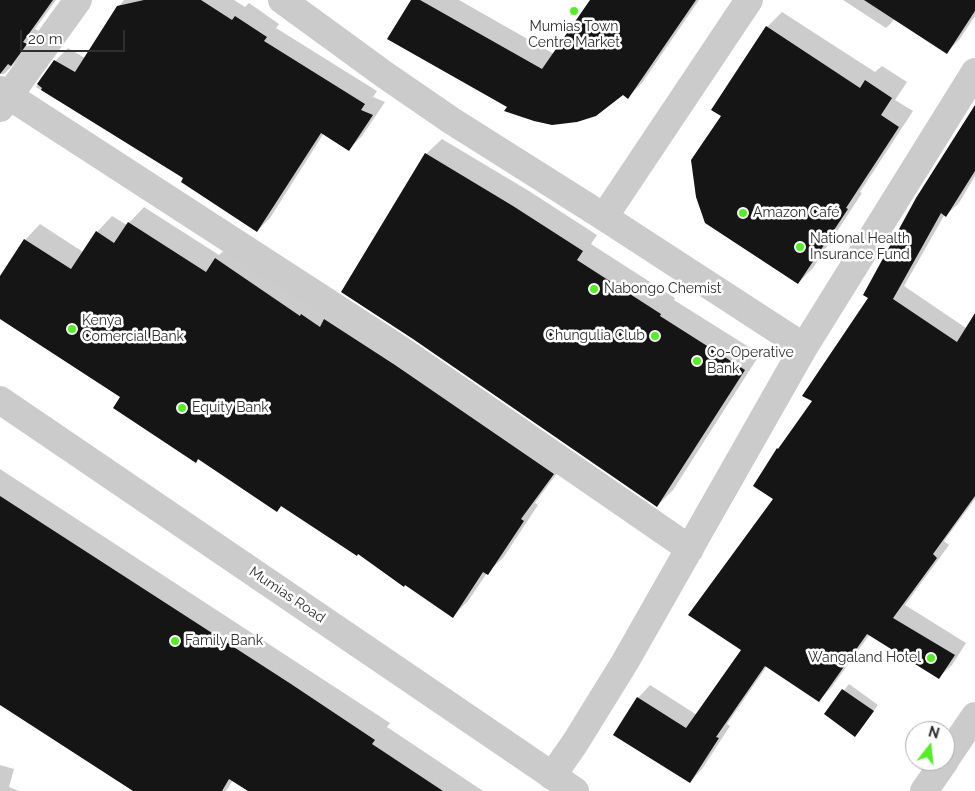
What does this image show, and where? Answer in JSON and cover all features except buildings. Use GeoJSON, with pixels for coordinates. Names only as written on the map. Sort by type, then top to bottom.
{"type":"FeatureCollection","features":[{"type":"Feature","properties":{"kind":"street"},"geometry":{"type":"LineString","coordinates":[[78,0],[3,98],[404,352],[690,549]]}},
{"type":"Feature","properties":{"kind":"street"},"geometry":{"type":"LineString","coordinates":[[282,0],[452,121],[804,347]]}},
{"type":"Feature","properties":{"kind":"street"},"geometry":{"type":"LineString","coordinates":[[604,217],[749,0]]}},
{"type":"Feature","properties":{"kind":"street"},"geometry":{"type":"LineString","coordinates":[[552,776],[575,743],[625,662],[804,347],[975,72]]}},
{"type":"Feature","properties":{"kind":"street","name":"Mumias Road"},"geometry":{"type":"LineString","coordinates":[[0,400],[575,791]]}},
{"type":"Feature","properties":{"kind":"street"},"geometry":{"type":"LineString","coordinates":[[955,746],[975,716]]}},
{"type":"Feature","properties":{"kind":"street"},"geometry":{"type":"LineString","coordinates":[[924,791],[938,771]]}},
{"type":"Feature","properties":{"kind":"place","name":"Mumias Town Centre Market"},"geometry":{"type":"Point","coordinates":[574,11]}},
{"type":"Feature","properties":{"kind":"place","name":"Amazon Café"},"geometry":{"type":"Point","coordinates":[743,213]}},
{"type":"Feature","properties":{"kind":"place","name":"National Health Insurance Fund"},"geometry":{"type":"Point","coordinates":[800,247]}},
{"type":"Feature","properties":{"kind":"place","name":"Nabongo Chemist"},"geometry":{"type":"Point","coordinates":[594,289]}},
{"type":"Feature","properties":{"kind":"place","name":"Kenya Comercial Bank"},"geometry":{"type":"Point","coordinates":[72,329]}},
{"type":"Feature","properties":{"kind":"place","name":"Chungulia Club"},"geometry":{"type":"Point","coordinates":[655,336]}},
{"type":"Feature","properties":{"kind":"place","name":"Co-Operative Bank"},"geometry":{"type":"Point","coordinates":[697,361]}},
{"type":"Feature","properties":{"kind":"place","name":"Equity Bank"},"geometry":{"type":"Point","coordinates":[182,408]}},
{"type":"Feature","properties":{"kind":"place","name":"Family Bank"},"geometry":{"type":"Point","coordinates":[175,641]}},
{"type":"Feature","properties":{"kind":"place","name":"Wangaland Hotel"},"geometry":{"type":"Point","coordinates":[931,658]}}]}
